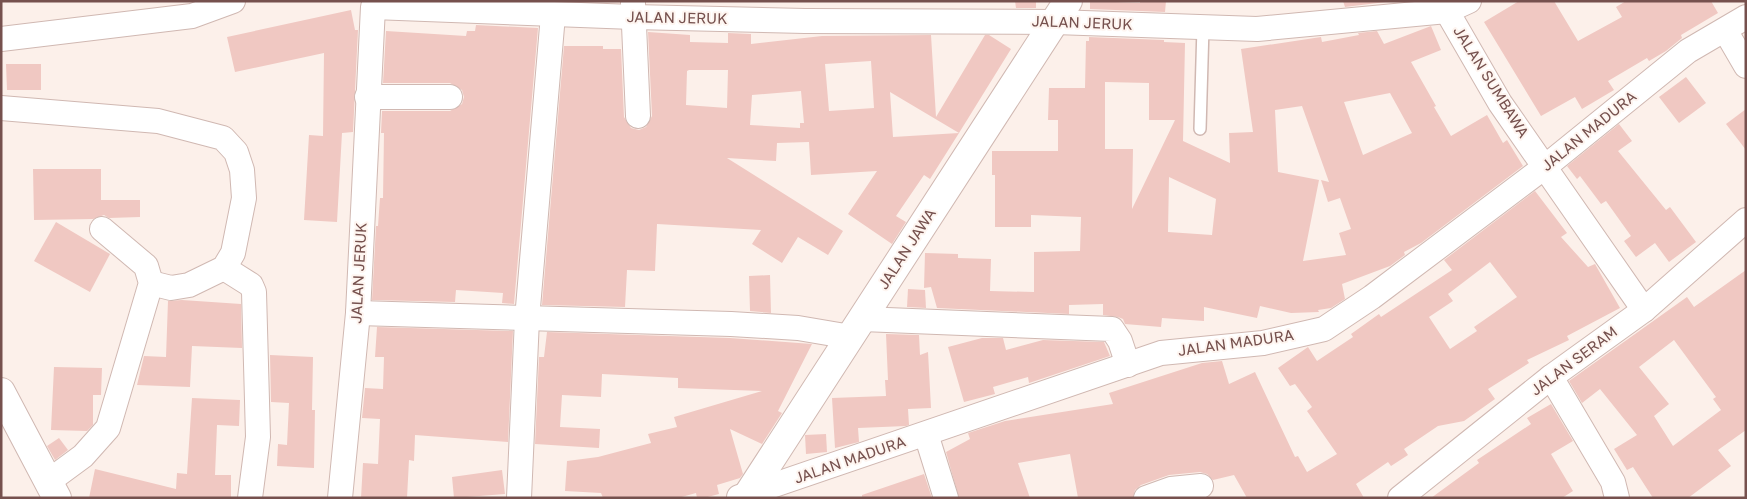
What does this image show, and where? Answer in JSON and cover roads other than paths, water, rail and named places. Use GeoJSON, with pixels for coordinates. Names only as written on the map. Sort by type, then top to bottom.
{"type":"FeatureCollection","features":[{"type":"Feature","properties":{"kind":"street"},"geometry":{"type":"LineString","coordinates":[[1,39],[192,16],[233,1]]}},
{"type":"Feature","properties":{"kind":"street","name":"JALAN JERUK"},"geometry":{"type":"LineString","coordinates":[[340,498],[358,313],[367,98],[374,4],[509,7],[553,14],[633,9],[1061,12],[1203,27],[1257,30],[1444,6],[1469,1]]}},
{"type":"Feature","properties":{"kind":"street","name":"JALAN SUMBAWA"},"geometry":{"type":"LineString","coordinates":[[1444,6],[1500,103],[1546,166],[1644,310]]}},
{"type":"Feature","properties":{"kind":"street"},"geometry":{"type":"LineString","coordinates":[[633,9],[638,116]]}},
{"type":"Feature","properties":{"kind":"street","name":"JALAN JAWA"},"geometry":{"type":"LineString","coordinates":[[745,496],[1061,12]]}},
{"type":"Feature","properties":{"kind":"street"},"geometry":{"type":"LineString","coordinates":[[519,498],[526,319],[553,14]]}},
{"type":"Feature","properties":{"kind":"street","name":"JALAN MADURA"},"geometry":{"type":"LineString","coordinates":[[745,496],[1161,353],[1263,342],[1324,329],[1372,297],[1546,166],[1688,51],[1746,17]]}},
{"type":"Feature","properties":{"kind":"street"},"geometry":{"type":"LineString","coordinates":[[1725,30],[1746,66]]}},
{"type":"Feature","properties":{"kind":"street"},"geometry":{"type":"LineString","coordinates":[[367,98],[450,97]]}},
{"type":"Feature","properties":{"kind":"street"},"geometry":{"type":"LineString","coordinates":[[1,108],[158,121],[223,138],[236,152],[242,170],[244,198],[233,253],[224,268],[189,285],[171,288],[152,283]]}},
{"type":"Feature","properties":{"kind":"street","name":"JALAN SERAM"},"geometry":{"type":"LineString","coordinates":[[1400,498],[1551,378],[1644,310],[1746,220]]}},
{"type":"Feature","properties":{"kind":"street"},"geometry":{"type":"LineString","coordinates":[[1,392],[53,489],[108,428],[152,283],[146,266],[102,229]]}},
{"type":"Feature","properties":{"kind":"street"},"geometry":{"type":"LineString","coordinates":[[224,268],[251,285],[254,292],[258,437],[250,498]]}},
{"type":"Feature","properties":{"kind":"street"},"geometry":{"type":"LineString","coordinates":[[358,313],[798,328],[1112,329],[1120,341],[1128,365]]}},
{"type":"Feature","properties":{"kind":"street"},"geometry":{"type":"LineString","coordinates":[[1551,378],[1612,482],[1617,498]]}},
{"type":"Feature","properties":{"kind":"street"},"geometry":{"type":"LineString","coordinates":[[926,434],[946,498]]}},
{"type":"Feature","properties":{"kind":"street"},"geometry":{"type":"LineString","coordinates":[[1146,498],[1171,489],[1201,486]]}},
{"type":"Feature","properties":{"kind":"lane"},"geometry":{"type":"LineString","coordinates":[[1200,130],[1203,27]]}}]}
